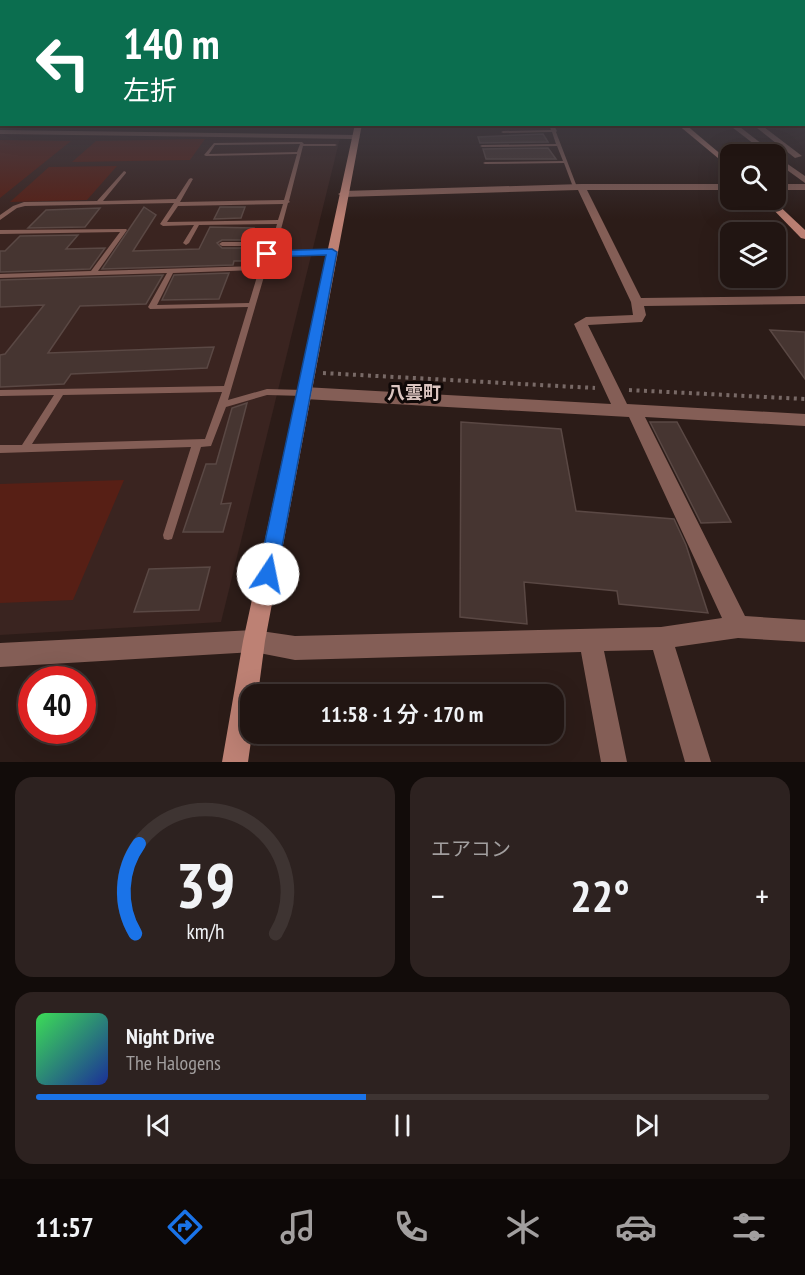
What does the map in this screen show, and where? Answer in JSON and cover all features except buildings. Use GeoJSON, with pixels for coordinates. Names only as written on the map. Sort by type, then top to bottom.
{"type":"FeatureCollection","features":[{"type":"Feature","properties":{"kind":"street"},"geometry":{"type":"LineString","coordinates":[[235,762],[254,641],[353,149]]}},
{"type":"Feature","properties":{"kind":"street"},"geometry":{"type":"LineString","coordinates":[[788,149],[798,156]]}},
{"type":"Feature","properties":{"kind":"street"},"geometry":{"type":"LineString","coordinates":[[786,166],[805,180]]}},
{"type":"Feature","properties":{"kind":"street"},"geometry":{"type":"LineString","coordinates":[[343,194],[578,187],[720,187]]}},
{"type":"Feature","properties":{"kind":"street"},"geometry":{"type":"LineString","coordinates":[[578,187],[637,302],[640,315],[637,319],[586,321],[581,324],[611,389],[628,410],[738,627]]}},
{"type":"Feature","properties":{"kind":"street"},"geometry":{"type":"LineString","coordinates":[[786,187],[805,187]]}},
{"type":"Feature","properties":{"kind":"street"},"geometry":{"type":"LineString","coordinates":[[778,210],[805,236]]}},
{"type":"Feature","properties":{"kind":"street"},"geometry":{"type":"LineString","coordinates":[[637,302],[805,300]]}},
{"type":"Feature","properties":{"kind":"street"},"geometry":{"type":"LineString","coordinates":[[304,393],[805,420]]}},
{"type":"Feature","properties":{"kind":"street"},"geometry":{"type":"LineString","coordinates":[[0,655],[254,641],[295,648],[661,638],[738,627],[805,631]]}},
{"type":"Feature","properties":{"kind":"street"},"geometry":{"type":"LineString","coordinates":[[661,638],[698,762]]}},
{"type":"Feature","properties":{"kind":"street"},"geometry":{"type":"LineString","coordinates":[[590,639],[614,762]]}},
{"type":"Feature","properties":{"kind":"lane"},"geometry":{"type":"LineString","coordinates":[[211,149],[206,155],[300,153]]}},
{"type":"Feature","properties":{"kind":"lane"},"geometry":{"type":"LineString","coordinates":[[0,449],[208,443],[222,405],[267,254],[274,244],[301,149]]}},
{"type":"Feature","properties":{"kind":"lane"},"geometry":{"type":"LineString","coordinates":[[560,149],[564,162],[578,187]]}},
{"type":"Feature","properties":{"kind":"lane"},"geometry":{"type":"LineString","coordinates":[[485,163],[564,162]]}},
{"type":"Feature","properties":{"kind":"lane"},"geometry":{"type":"LineString","coordinates":[[98,203],[124,172]]}},
{"type":"Feature","properties":{"kind":"lane"},"geometry":{"type":"LineString","coordinates":[[191,179],[163,224],[280,222]]}},
{"type":"Feature","properties":{"kind":"lane"},"geometry":{"type":"LineString","coordinates":[[0,218],[15,207],[24,204],[287,202]]}},
{"type":"Feature","properties":{"kind":"lane"},"geometry":{"type":"LineString","coordinates":[[186,243],[197,224]]}},
{"type":"Feature","properties":{"kind":"lane"},"geometry":{"type":"LineString","coordinates":[[0,232],[124,230],[93,273]]}},
{"type":"Feature","properties":{"kind":"lane"},"geometry":{"type":"LineString","coordinates":[[222,244],[274,244]]}},
{"type":"Feature","properties":{"kind":"lane"},"geometry":{"type":"LineString","coordinates":[[267,254],[332,252]]}},
{"type":"Feature","properties":{"kind":"lane"},"geometry":{"type":"LineString","coordinates":[[0,276],[263,268]]}},
{"type":"Feature","properties":{"kind":"lane"},"geometry":{"type":"LineString","coordinates":[[171,271],[152,307],[252,305]]}},
{"type":"Feature","properties":{"kind":"lane"},"geometry":{"type":"LineString","coordinates":[[0,393],[226,389]]}},
{"type":"Feature","properties":{"kind":"lane"},"geometry":{"type":"LineString","coordinates":[[24,449],[61,392]]}},
{"type":"Feature","properties":{"kind":"lane"},"geometry":{"type":"LineString","coordinates":[[222,405],[267,392],[304,393]]}},
{"type":"Feature","properties":{"kind":"lane"},"geometry":{"type":"LineString","coordinates":[[168,535],[197,444]]}},
{"type":"Feature","properties":{"kind":"path"},"geometry":{"type":"LineString","coordinates":[[309,372],[805,399]]}},
{"type":"Feature","properties":{"kind":"shaded area"},"geometry":{"type":"Polygon","coordinates":[[[0,149],[337,149],[221,622],[0,635],[0,149]]]}},
{"type":"Feature","properties":{"kind":"shaded area"},"geometry":{"type":"Polygon","coordinates":[[[0,149],[62,149],[0,198],[0,149]]]}},
{"type":"Feature","properties":{"kind":"shaded area"},"geometry":{"type":"Polygon","coordinates":[[[87,149],[198,149],[190,160],[72,162],[87,149]]]}},
{"type":"Feature","properties":{"kind":"shaded area"},"geometry":{"type":"Polygon","coordinates":[[[117,166],[87,200],[10,202],[49,167],[117,166]]]}},
{"type":"Feature","properties":{"kind":"shaded area"},"geometry":{"type":"Polygon","coordinates":[[[124,480],[73,600],[0,603],[0,484],[124,480]]]}},
{"type":"Feature","properties":{"kind":"district","name":"八雲町"},"geometry":{"type":"Point","coordinates":[414,392]}},
{"type":"Feature","properties":{"kind":"route"},"geometry":{"type":"LineString","coordinates":[[267,254],[332,252],[268,574]]}}]}
